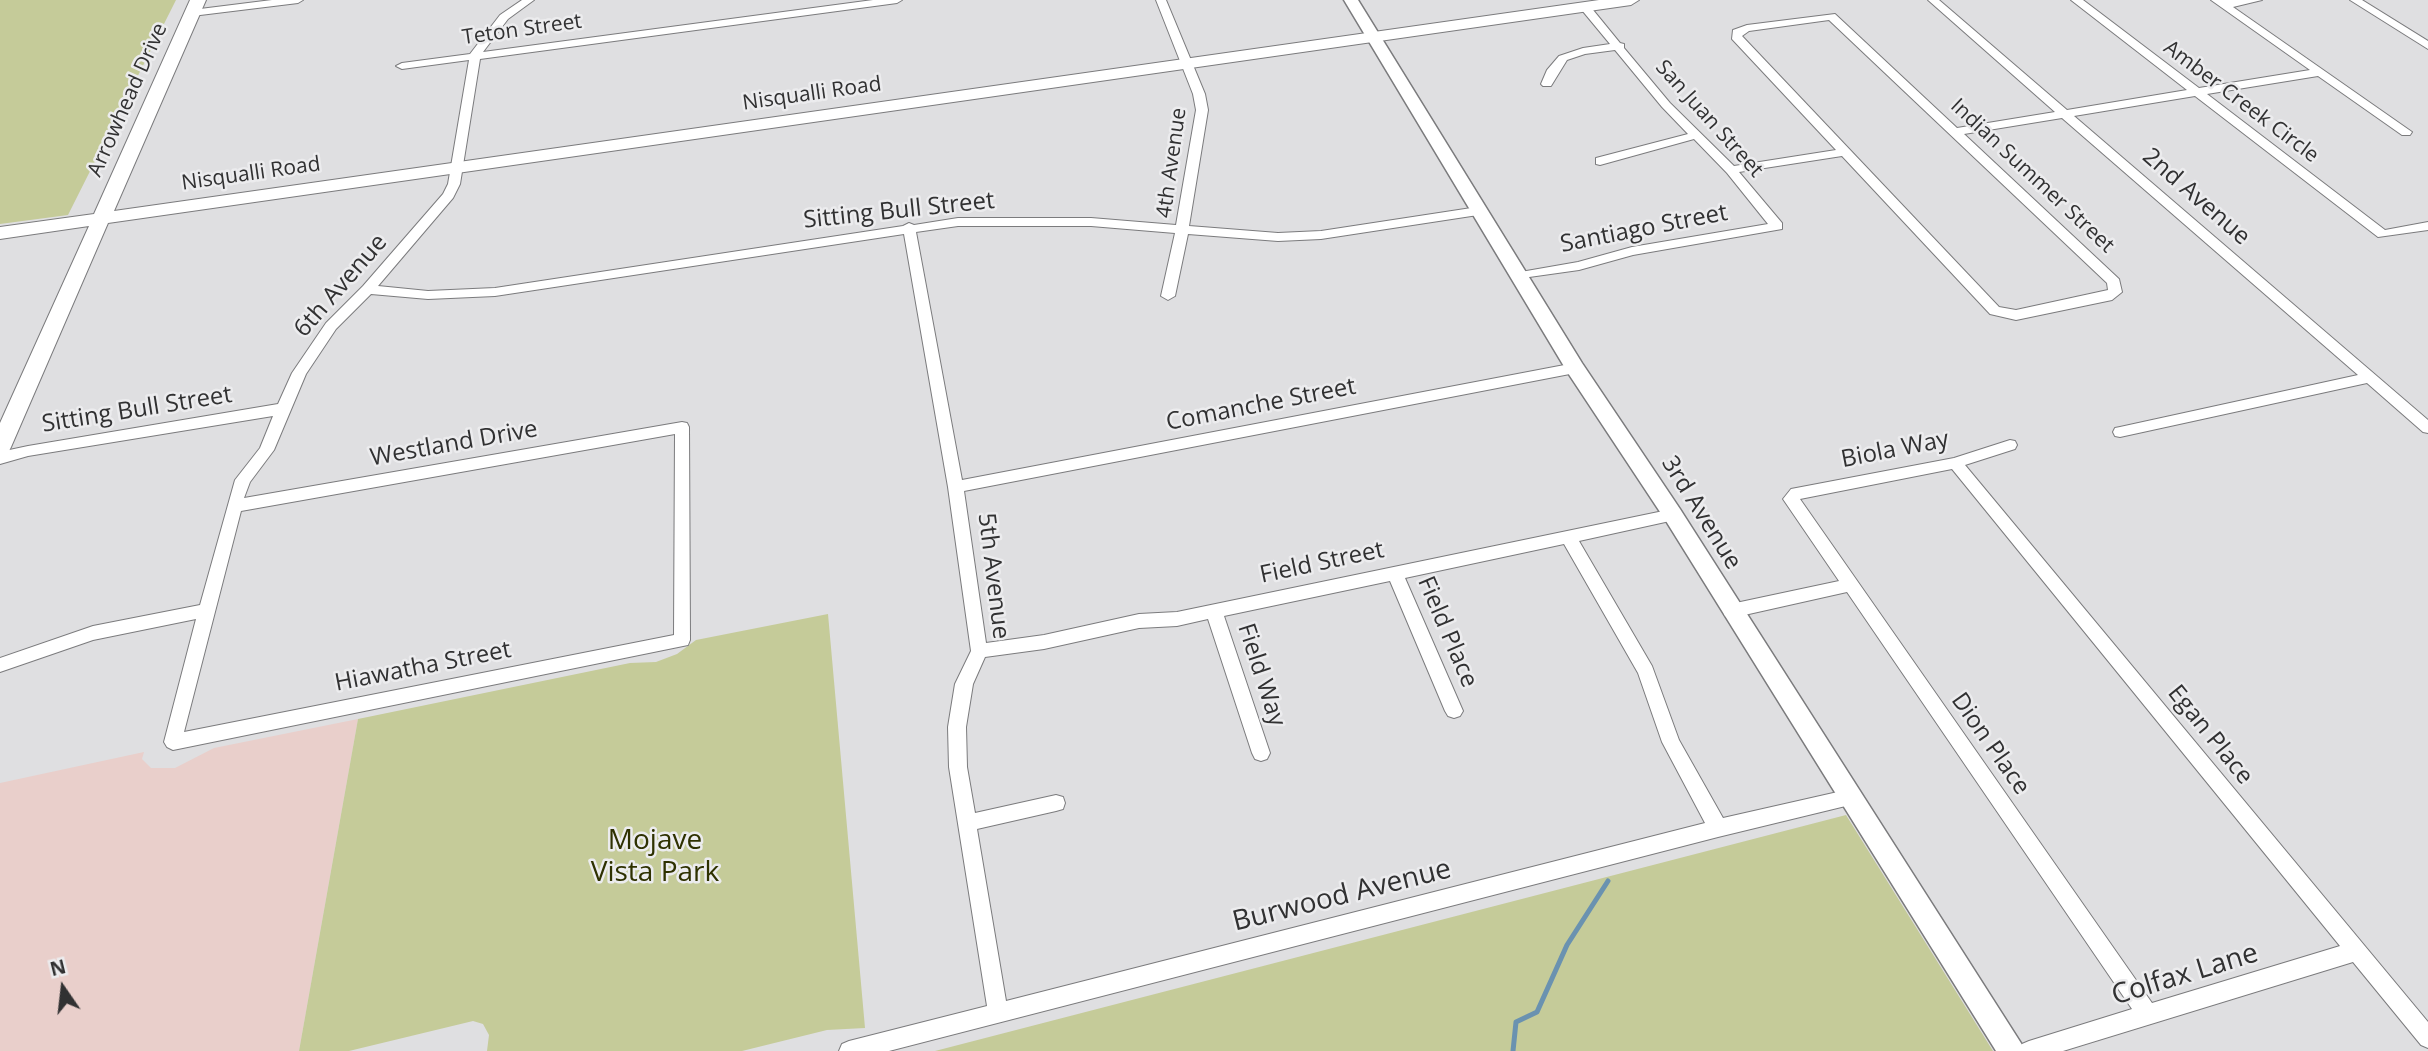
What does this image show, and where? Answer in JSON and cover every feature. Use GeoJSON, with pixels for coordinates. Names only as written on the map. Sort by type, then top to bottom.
{"type":"FeatureCollection","features":[{"type":"Feature","properties":{"kind":"main road","name":"Nisqualli Road"},"geometry":{"type":"LineString","coordinates":[[0,233],[1631,0]]}},
{"type":"Feature","properties":{"kind":"main road","name":"Arrowhead Drive"},"geometry":{"type":"LineString","coordinates":[[0,447],[195,6]]}},
{"type":"Feature","properties":{"kind":"street"},"geometry":{"type":"LineString","coordinates":[[195,6],[298,0]]}},
{"type":"Feature","properties":{"kind":"street","name":"6th Avenue"},"geometry":{"type":"LineString","coordinates":[[173,742],[243,480],[266,450],[299,373],[331,326],[368,289],[449,195],[454,184],[475,55],[504,17],[530,0]]}},
{"type":"Feature","properties":{"kind":"street","name":"Teton Street"},"geometry":{"type":"LineString","coordinates":[[402,66],[897,0]]}},
{"type":"Feature","properties":{"kind":"street","name":"4th Avenue"},"geometry":{"type":"LineString","coordinates":[[1161,0],[1202,110],[1168,296]]}},
{"type":"Feature","properties":{"kind":"street","name":"3rd Avenue"},"geometry":{"type":"LineString","coordinates":[[1350,0],[1575,368],[1672,515],[2012,1051]]}},
{"type":"Feature","properties":{"kind":"street","name":"2nd Avenue"},"geometry":{"type":"LineString","coordinates":[[1933,0],[2428,428]]}},
{"type":"Feature","properties":{"kind":"street","name":"Amber Creek Circle"},"geometry":{"type":"LineString","coordinates":[[2076,0],[2383,234],[2428,226]]}},
{"type":"Feature","properties":{"kind":"street"},"geometry":{"type":"LineString","coordinates":[[2220,3],[2257,0]]}},
{"type":"Feature","properties":{"kind":"street"},"geometry":{"type":"LineString","coordinates":[[2356,0],[2428,46]]}},
{"type":"Feature","properties":{"kind":"street"},"geometry":{"type":"LineString","coordinates":[[2220,3],[2406,132]]}},
{"type":"Feature","properties":{"kind":"street","name":"San Juan Street"},"geometry":{"type":"LineString","coordinates":[[1585,7],[1666,105],[1731,170],[1777,226]]}},
{"type":"Feature","properties":{"kind":"street","name":"Indian Summer Street"},"geometry":{"type":"LineString","coordinates":[[1832,16],[1955,132],[2114,282],[2115,292],[2107,297],[2016,315],[1995,311],[1736,37],[1737,32],[1832,16]]}},
{"type":"Feature","properties":{"kind":"street"},"geometry":{"type":"LineString","coordinates":[[1547,84],[1553,69],[1563,58],[1583,51],[1620,47]]}},
{"type":"Feature","properties":{"kind":"street"},"geometry":{"type":"LineString","coordinates":[[1955,132],[2320,72]]}},
{"type":"Feature","properties":{"kind":"street"},"geometry":{"type":"LineString","coordinates":[[1600,161],[1696,135]]}},
{"type":"Feature","properties":{"kind":"street"},"geometry":{"type":"LineString","coordinates":[[1731,170],[1844,152]]}},
{"type":"Feature","properties":{"kind":"street","name":"Sitting Bull Street"},"geometry":{"type":"LineString","coordinates":[[368,289],[428,295],[495,292],[958,222],[1091,222],[1278,237],[1321,235],[1478,211]]}},
{"type":"Feature","properties":{"kind":"street","name":"Santiago Street"},"geometry":{"type":"LineString","coordinates":[[1520,276],[1579,265],[1632,251],[1777,226]]}},
{"type":"Feature","properties":{"kind":"street","name":"5th Avenue"},"geometry":{"type":"LineString","coordinates":[[909,228],[956,487],[979,651],[964,684],[957,727],[958,767],[998,1013]]}},
{"type":"Feature","properties":{"kind":"street","name":"Comanche Street"},"geometry":{"type":"LineString","coordinates":[[956,487],[1575,368]]}},
{"type":"Feature","properties":{"kind":"street"},"geometry":{"type":"LineString","coordinates":[[2120,432],[2369,378]]}},
{"type":"Feature","properties":{"kind":"street","name":"Sitting Bull Street"},"geometry":{"type":"LineString","coordinates":[[0,458],[28,451],[282,409]]}},
{"type":"Feature","properties":{"kind":"street","name":"Westland Drive"},"geometry":{"type":"LineString","coordinates":[[234,506],[682,427],[682,640]]}},
{"type":"Feature","properties":{"kind":"street","name":"Biola Way"},"geometry":{"type":"LineString","coordinates":[[1791,499],[1796,493],[1955,463],[2010,445]]}},
{"type":"Feature","properties":{"kind":"street","name":"Egan Place"},"geometry":{"type":"LineString","coordinates":[[1955,463],[2428,1038]]}},
{"type":"Feature","properties":{"kind":"street","name":"Dion Place"},"geometry":{"type":"LineString","coordinates":[[1791,499],[2149,1016]]}},
{"type":"Feature","properties":{"kind":"street","name":"Field Street"},"geometry":{"type":"LineString","coordinates":[[979,651],[1044,642],[1139,621],[1177,619],[1672,515]]}},
{"type":"Feature","properties":{"kind":"street"},"geometry":{"type":"LineString","coordinates":[[1569,536],[1646,671],[1671,742],[1718,828]]}},
{"type":"Feature","properties":{"kind":"street","name":"Field Place"},"geometry":{"type":"LineString","coordinates":[[1395,573],[1454,711]]}},
{"type":"Feature","properties":{"kind":"street"},"geometry":{"type":"LineString","coordinates":[[1731,611],[1850,585]]}},
{"type":"Feature","properties":{"kind":"street"},"geometry":{"type":"LineString","coordinates":[[0,665],[93,633],[208,610]]}},
{"type":"Feature","properties":{"kind":"street","name":"Field Way"},"geometry":{"type":"LineString","coordinates":[[1214,611],[1261,753]]}},
{"type":"Feature","properties":{"kind":"street","name":"Hiawatha Street"},"geometry":{"type":"LineString","coordinates":[[173,742],[682,640]]}},
{"type":"Feature","properties":{"kind":"street","name":"Burwood Avenue"},"geometry":{"type":"LineString","coordinates":[[849,1051],[1718,828],[1851,797]]}},
{"type":"Feature","properties":{"kind":"street"},"geometry":{"type":"LineString","coordinates":[[967,824],[1056,803]]}},
{"type":"Feature","properties":{"kind":"street","name":"Colfax Lane"},"geometry":{"type":"LineString","coordinates":[[2029,1051],[2356,951]]}},
{"type":"Feature","properties":{"kind":"shaded area"},"geometry":{"type":"Polygon","coordinates":[[[358,719],[299,1051],[0,1051],[0,783],[144,752],[142,759],[151,768],[175,768],[214,748],[358,719]]]}},
{"type":"Feature","properties":{"kind":"green space"},"geometry":{"type":"Polygon","coordinates":[[[0,0],[176,0],[68,215],[0,224],[0,0]]]}},
{"type":"Feature","properties":{"kind":"green space","name":"Mojave Vista Park"},"geometry":{"type":"Polygon","coordinates":[[[828,614],[865,1028],[827,1030],[742,1051],[487,1051],[489,1035],[483,1024],[473,1021],[349,1051],[299,1051],[358,719],[630,663],[656,662],[677,654],[696,640],[828,614]]]}},
{"type":"Feature","properties":{"kind":"green space"},"geometry":{"type":"Polygon","coordinates":[[[1846,815],[1993,1051],[935,1051],[1846,815]]]}},
{"type":"Feature","properties":{"kind":"waterway"},"geometry":{"type":"LineString","coordinates":[[1513,1051],[1516,1022],[1537,1012],[1567,945],[1608,881]]}}]}
